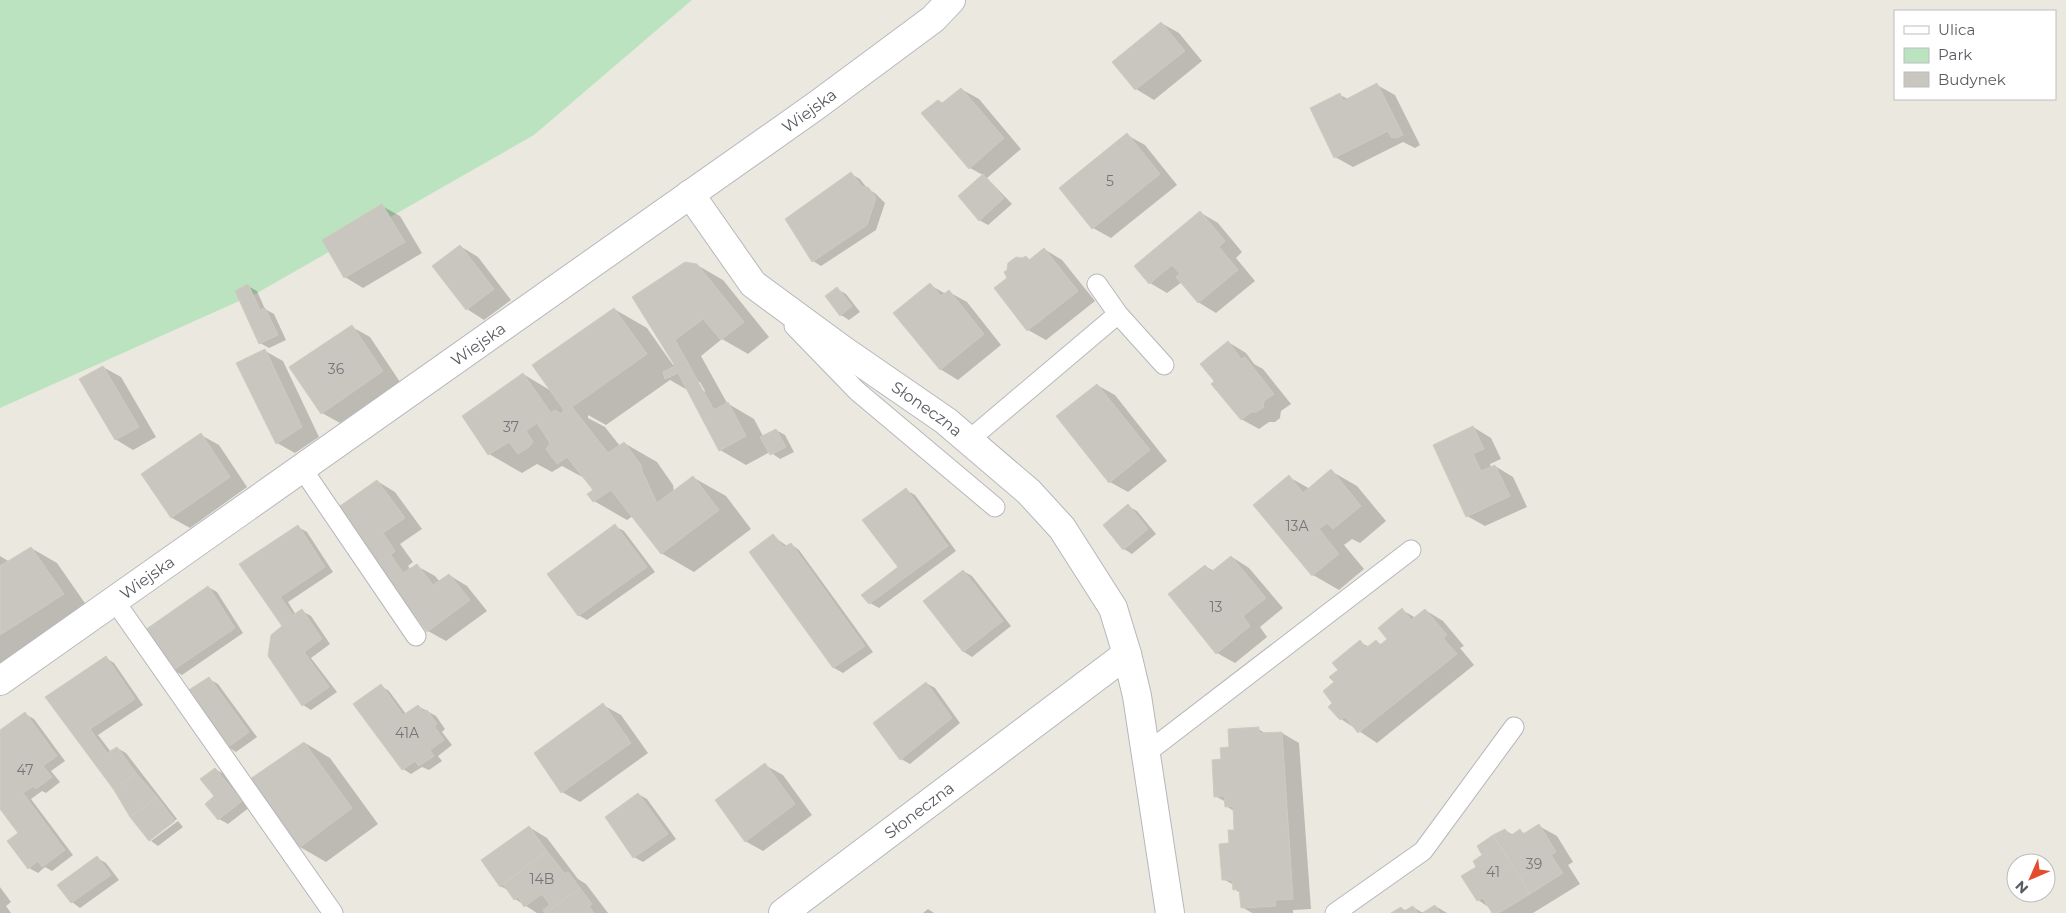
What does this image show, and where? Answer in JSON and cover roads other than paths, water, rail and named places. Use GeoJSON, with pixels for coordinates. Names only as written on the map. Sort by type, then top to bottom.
{"type":"FeatureCollection","features":[{"type":"Feature","properties":{"kind":"street","name":"Wiejska"},"geometry":{"type":"LineString","coordinates":[[0,681],[911,36],[933,19],[950,0]]}},
{"type":"Feature","properties":{"kind":"street","name":"Słoneczna"},"geometry":{"type":"LineString","coordinates":[[690,194],[753,284],[946,421],[1028,492],[1062,528],[1113,608],[1127,654],[1137,696],[1170,913]]}},
{"type":"Feature","properties":{"kind":"street","name":"Słoneczna"},"geometry":{"type":"LineString","coordinates":[[783,913],[1127,654]]}},
{"type":"Feature","properties":{"kind":"lane"},"geometry":{"type":"LineString","coordinates":[[753,284],[857,391],[995,507]]}},
{"type":"Feature","properties":{"kind":"lane"},"geometry":{"type":"LineString","coordinates":[[1097,284],[1118,314],[1164,365]]}},
{"type":"Feature","properties":{"kind":"lane"},"geometry":{"type":"LineString","coordinates":[[969,440],[1118,314]]}},
{"type":"Feature","properties":{"kind":"lane"},"geometry":{"type":"LineString","coordinates":[[301,467],[416,636]]}},
{"type":"Feature","properties":{"kind":"lane"},"geometry":{"type":"LineString","coordinates":[[1146,754],[1411,550]]}},
{"type":"Feature","properties":{"kind":"lane"},"geometry":{"type":"LineString","coordinates":[[114,600],[334,913]]}},
{"type":"Feature","properties":{"kind":"lane"},"geometry":{"type":"LineString","coordinates":[[1335,913],[1423,851],[1514,727]]}}]}
